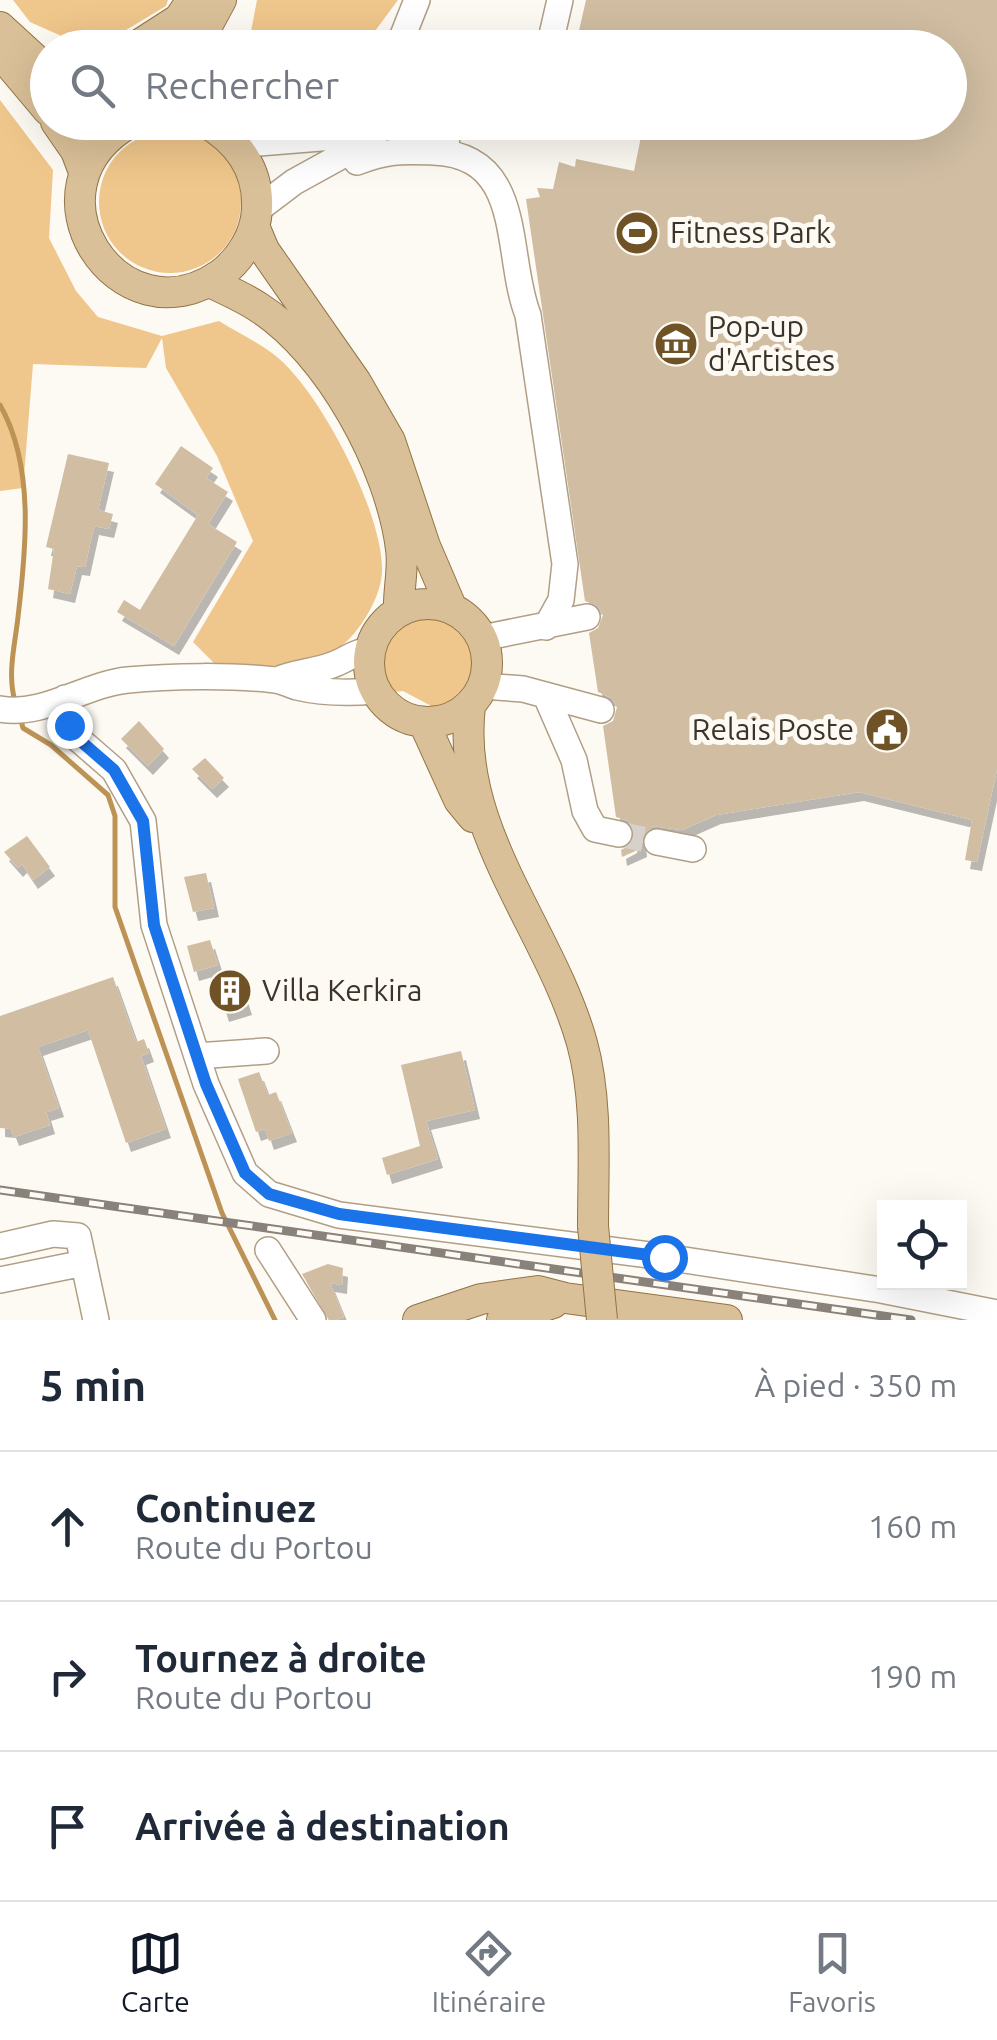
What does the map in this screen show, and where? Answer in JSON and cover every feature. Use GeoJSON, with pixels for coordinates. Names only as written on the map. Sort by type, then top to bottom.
{"type":"FeatureCollection","features":[{"type":"Feature","properties":{"kind":"main road"},"geometry":{"type":"LineString","coordinates":[[162,30],[179,19],[192,0]]}},
{"type":"Feature","properties":{"kind":"main road"},"geometry":{"type":"LineString","coordinates":[[204,30],[220,0]]}},
{"type":"Feature","properties":{"kind":"main road"},"geometry":{"type":"LineString","coordinates":[[225,30],[229,0]]}},
{"type":"Feature","properties":{"kind":"main road"},"geometry":{"type":"LineString","coordinates":[[0,17],[30,40]]}},
{"type":"Feature","properties":{"kind":"main road"},"geometry":{"type":"LineString","coordinates":[[0,27],[30,54]]}},
{"type":"Feature","properties":{"kind":"main road"},"geometry":{"type":"LineString","coordinates":[[0,53],[30,89]]}},
{"type":"Feature","properties":{"kind":"main road"},"geometry":{"type":"LineString","coordinates":[[68,140],[84,172]]}},
{"type":"Feature","properties":{"kind":"main road"},"geometry":{"type":"LineString","coordinates":[[106,140],[84,172],[79,202],[84,232],[98,259],[122,279],[150,290],[181,291],[210,282],[230,268],[245,249],[256,218]]}},
{"type":"Feature","properties":{"kind":"main road"},"geometry":{"type":"LineString","coordinates":[[227,140],[252,176],[264,250],[356,382],[390,441],[425,546],[452,609]]}},
{"type":"Feature","properties":{"kind":"main road"},"geometry":{"type":"LineString","coordinates":[[210,282],[260,307],[287,331],[310,355],[349,410],[367,443],[395,514],[402,554],[400,611]]}},
{"type":"Feature","properties":{"kind":"main road"},"geometry":{"type":"LineString","coordinates":[[476,696],[456,716],[424,723],[395,713],[370,678],[370,650],[386,621],[400,611],[425,604],[452,609],[464,616],[482,638],[487,654],[476,696],[466,733],[469,772],[489,835],[546,954],[583,1046],[592,1112],[593,1226],[602,1320]]}},
{"type":"Feature","properties":{"kind":"main road"},"geometry":{"type":"LineString","coordinates":[[424,723],[459,800],[489,835]]}},
{"type":"Feature","properties":{"kind":"main road"},"geometry":{"type":"LineString","coordinates":[[418,1320],[464,1304],[538,1292],[727,1320]]}},
{"type":"Feature","properties":{"kind":"main road"},"geometry":{"type":"LineString","coordinates":[[502,1320],[565,1298]]}},
{"type":"Feature","properties":{"kind":"street"},"geometry":{"type":"LineString","coordinates":[[405,30],[416,0]]}},
{"type":"Feature","properties":{"kind":"street"},"geometry":{"type":"LineString","coordinates":[[422,30],[433,0]]}},
{"type":"Feature","properties":{"kind":"street"},"geometry":{"type":"LineString","coordinates":[[553,30],[560,0]]}},
{"type":"Feature","properties":{"kind":"street"},"geometry":{"type":"LineString","coordinates":[[256,218],[294,182],[370,140]]}},
{"type":"Feature","properties":{"kind":"street"},"geometry":{"type":"LineString","coordinates":[[445,152],[447,140]]}},
{"type":"Feature","properties":{"kind":"street"},"geometry":{"type":"LineString","coordinates":[[352,151],[357,162],[386,151],[445,152],[480,166],[500,189],[528,316],[565,564],[561,600],[546,627]]}},
{"type":"Feature","properties":{"kind":"street"},"geometry":{"type":"LineString","coordinates":[[482,638],[587,617]]}},
{"type":"Feature","properties":{"kind":"street"},"geometry":{"type":"LineString","coordinates":[[277,680],[332,665],[354,652],[370,650]]}},
{"type":"Feature","properties":{"kind":"street"},"geometry":{"type":"LineString","coordinates":[[9,714],[123,680],[277,680],[300,688],[375,690]]}},
{"type":"Feature","properties":{"kind":"street"},"geometry":{"type":"LineString","coordinates":[[476,696],[524,689],[600,710]]}},
{"type":"Feature","properties":{"kind":"street"},"geometry":{"type":"LineString","coordinates":[[546,696],[574,760],[585,812],[595,830],[618,834]]}},
{"type":"Feature","properties":{"kind":"street"},"geometry":{"type":"LineString","coordinates":[[65,698],[67,721],[76,737],[114,770],[143,821],[154,925],[196,1056],[245,1173],[269,1194],[339,1214],[664,1257],[880,1290],[997,1313]]}},
{"type":"Feature","properties":{"kind":"street"},"geometry":{"type":"LineString","coordinates":[[657,842],[692,849]]}},
{"type":"Feature","properties":{"kind":"street"},"geometry":{"type":"LineString","coordinates":[[196,1056],[266,1051]]}},
{"type":"Feature","properties":{"kind":"street"},"geometry":{"type":"LineString","coordinates":[[0,1245],[54,1234],[78,1236],[96,1320]]}},
{"type":"Feature","properties":{"kind":"street"},"geometry":{"type":"LineString","coordinates":[[268,1250],[313,1320]]}},
{"type":"Feature","properties":{"kind":"street"},"geometry":{"type":"LineString","coordinates":[[0,1280],[84,1263]]}},
{"type":"Feature","properties":{"kind":"shaded area"},"geometry":{"type":"Polygon","coordinates":[[[13,0],[168,0],[166,6],[126,30],[48,30],[30,22],[13,0]]]}},
{"type":"Feature","properties":{"kind":"shaded area"},"geometry":{"type":"Polygon","coordinates":[[[257,0],[398,0],[376,30],[251,30],[257,0]]]}},
{"type":"Feature","properties":{"kind":"shaded area"},"geometry":{"type":"Polygon","coordinates":[[[0,100],[53,170],[49,238],[76,291],[98,317],[162,336],[219,321],[277,357],[294,374],[330,426],[361,488],[380,548],[381,583],[366,618],[349,639],[319,658],[291,664],[218,667],[193,642],[253,541],[217,456],[166,368],[162,338],[146,368],[33,364],[23,488],[0,491],[0,100]]]}},
{"type":"Feature","properties":{"kind":"shaded area"},"geometry":{"type":"Polygon","coordinates":[[[136,140],[204,140],[221,151],[240,188],[240,216],[229,242],[210,261],[184,272],[156,272],[130,261],[111,242],[100,216],[104,175],[119,151],[136,140]]]}},
{"type":"Feature","properties":{"kind":"shaded area"},"geometry":{"type":"Polygon","coordinates":[[[428,617],[460,632],[472,659],[464,687],[435,708],[403,691],[393,692],[383,667],[383,655],[393,634],[414,620],[428,617]]]}},
{"type":"Feature","properties":{"kind":"building"},"geometry":{"type":"Polygon","coordinates":[[[586,0],[997,0],[997,769],[977,862],[965,860],[972,820],[859,792],[716,815],[682,830],[653,826],[641,838],[642,848],[622,857],[621,850],[632,844],[635,830],[629,821],[616,817],[603,726],[613,721],[617,707],[612,698],[598,692],[589,633],[598,628],[603,615],[598,606],[585,601],[526,199],[540,197],[537,188],[553,189],[559,162],[575,167],[576,159],[634,171],[640,140],[967,140],[967,30],[579,30],[586,0]]]}},
{"type":"Feature","properties":{"kind":"building"},"geometry":{"type":"Polygon","coordinates":[[[181,446],[213,468],[206,478],[228,492],[208,524],[237,542],[174,646],[117,612],[124,600],[140,610],[198,515],[155,484],[181,446]]]}},
{"type":"Feature","properties":{"kind":"building"},"geometry":{"type":"Polygon","coordinates":[[[68,454],[109,463],[98,510],[113,514],[109,529],[94,526],[85,567],[77,566],[70,594],[48,589],[54,549],[46,547],[68,454]]]}},
{"type":"Feature","properties":{"kind":"building"},"geometry":{"type":"Polygon","coordinates":[[[139,721],[164,749],[148,766],[121,739],[139,721]]]}},
{"type":"Feature","properties":{"kind":"building"},"geometry":{"type":"Polygon","coordinates":[[[205,758],[224,778],[212,789],[192,769],[205,758]]]}},
{"type":"Feature","properties":{"kind":"building"},"geometry":{"type":"Polygon","coordinates":[[[27,836],[50,867],[33,880],[22,864],[18,868],[4,852],[27,836]]]}},
{"type":"Feature","properties":{"kind":"building"},"geometry":{"type":"Polygon","coordinates":[[[206,873],[214,908],[193,912],[184,877],[206,873]]]}},
{"type":"Feature","properties":{"kind":"building"},"geometry":{"type":"Polygon","coordinates":[[[210,940],[218,965],[194,972],[187,946],[210,940]]]}},
{"type":"Feature","properties":{"kind":"building","name":"Villa Kerkira"},"geometry":{"type":"Polygon","coordinates":[[[235,969],[247,1006],[224,1013],[213,976],[235,969]]]}},
{"type":"Feature","properties":{"kind":"building"},"geometry":{"type":"Polygon","coordinates":[[[113,977],[136,1042],[144,1039],[149,1053],[141,1056],[166,1129],[126,1143],[88,1030],[38,1047],[59,1108],[46,1112],[50,1125],[14,1137],[11,1129],[0,1128],[0,1016],[113,977]]]}},
{"type":"Feature","properties":{"kind":"building"},"geometry":{"type":"Polygon","coordinates":[[[461,1051],[475,1110],[426,1121],[438,1159],[387,1175],[382,1158],[420,1146],[401,1065],[461,1051]]]}},
{"type":"Feature","properties":{"kind":"building"},"geometry":{"type":"Polygon","coordinates":[[[259,1072],[268,1095],[276,1092],[292,1133],[269,1141],[265,1129],[256,1132],[238,1079],[259,1072]]]}},
{"type":"Feature","properties":{"kind":"building"},"geometry":{"type":"Polygon","coordinates":[[[328,1264],[343,1268],[342,1285],[330,1283],[344,1317],[336,1320],[329,1320],[302,1274],[328,1264]]]}},
{"type":"Feature","properties":{"kind":"waterway"},"geometry":{"type":"LineString","coordinates":[[0,405],[19,454],[25,509],[12,670],[15,701]]}},
{"type":"Feature","properties":{"kind":"waterway"},"geometry":{"type":"LineString","coordinates":[[20,717],[23,728],[51,745],[108,795],[115,816],[115,907],[222,1213],[275,1320]]}},
{"type":"Feature","properties":{"kind":"tunnel"},"geometry":{"type":"LineString","coordinates":[[619,834],[657,842]]}},
{"type":"Feature","properties":{"kind":"railway"},"geometry":{"type":"LineString","coordinates":[[0,1190],[911,1320]]}},
{"type":"Feature","properties":{"kind":"place","name":"Fitness Park"},"geometry":{"type":"Point","coordinates":[637,233]}},
{"type":"Feature","properties":{"kind":"place","name":"Pop-up d'Artistes"},"geometry":{"type":"Point","coordinates":[676,344]}},
{"type":"Feature","properties":{"kind":"place","name":"Relais Poste"},"geometry":{"type":"Point","coordinates":[887,730]}},
{"type":"Feature","properties":{"kind":"place","name":"Villa Kerkira"},"geometry":{"type":"Point","coordinates":[230,991]}},
{"type":"Feature","properties":{"kind":"route"},"geometry":{"type":"LineString","coordinates":[[69,725],[76,737],[114,770],[143,821],[154,925],[206,1084],[245,1173],[269,1194],[318,1210],[664,1257]]}}]}
